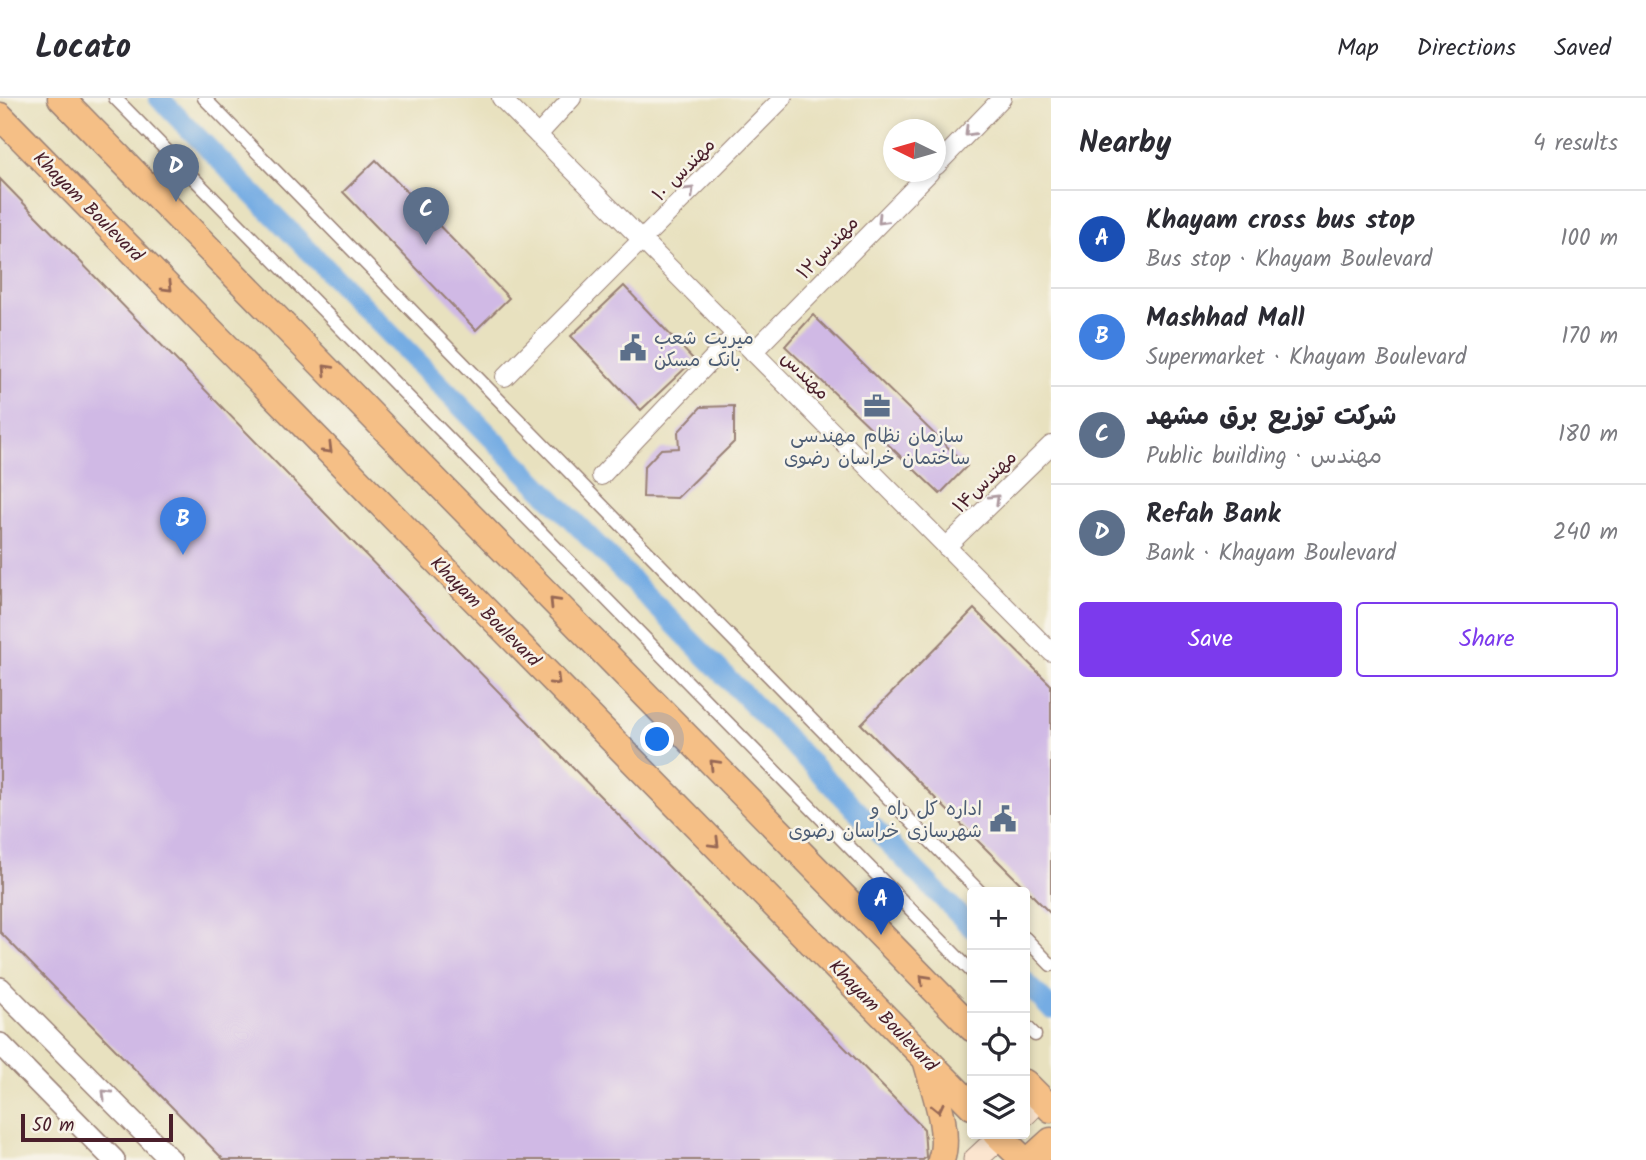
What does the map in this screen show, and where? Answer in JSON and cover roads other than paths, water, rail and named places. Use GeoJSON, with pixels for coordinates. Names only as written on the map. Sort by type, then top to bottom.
{"type":"FeatureCollection","features":[{"type":"Feature","properties":{"kind":"main road"},"geometry":{"type":"LineString","coordinates":[[61,98],[967,1023]]}},
{"type":"Feature","properties":{"kind":"main road","name":"Khayam Boulevard"},"geometry":{"type":"LineString","coordinates":[[0,116],[967,1101]]}},
{"type":"Feature","properties":{"kind":"main road"},"geometry":{"type":"LineString","coordinates":[[925,1058],[943,1131],[944,1153],[941,1160]]}},
{"type":"Feature","properties":{"kind":"main road"},"geometry":{"type":"LineString","coordinates":[[975,1160],[996,1139]]}},
{"type":"Feature","properties":{"kind":"main road"},"geometry":{"type":"LineString","coordinates":[[1004,1139],[1024,1160]]}},
{"type":"Feature","properties":{"kind":"main road"},"geometry":{"type":"LineString","coordinates":[[1030,1160],[1051,1141]]}},
{"type":"Feature","properties":{"kind":"street"},"geometry":{"type":"LineString","coordinates":[[115,98],[967,967]]}},
{"type":"Feature","properties":{"kind":"street"},"geometry":{"type":"LineString","coordinates":[[205,98],[975,887]]}},
{"type":"Feature","properties":{"kind":"street","name":"مهندس"},"geometry":{"type":"LineString","coordinates":[[501,98],[1051,652]]}},
{"type":"Feature","properties":{"kind":"street"},"geometry":{"type":"LineString","coordinates":[[538,135],[572,98]]}},
{"type":"Feature","properties":{"kind":"street","name":"مهندس ۱۰"},"geometry":{"type":"LineString","coordinates":[[505,377],[783,98]]}},
{"type":"Feature","properties":{"kind":"street"},"geometry":{"type":"LineString","coordinates":[[946,156],[1002,98]]}},
{"type":"Feature","properties":{"kind":"street","name":"مهندس۱۲"},"geometry":{"type":"LineString","coordinates":[[753,352],[920,182]]}},
{"type":"Feature","properties":{"kind":"street"},"geometry":{"type":"LineString","coordinates":[[601,476],[736,335]]}},
{"type":"Feature","properties":{"kind":"street","name":"مهندس۱۴"},"geometry":{"type":"LineString","coordinates":[[946,547],[1051,445]]}},
{"type":"Feature","properties":{"kind":"street"},"geometry":{"type":"LineString","coordinates":[[1030,943],[1051,965]]}},
{"type":"Feature","properties":{"kind":"street"},"geometry":{"type":"LineString","coordinates":[[0,988],[171,1160]]}},
{"type":"Feature","properties":{"kind":"street"},"geometry":{"type":"LineString","coordinates":[[1030,1030],[1035,1035]]}},
{"type":"Feature","properties":{"kind":"street"},"geometry":{"type":"LineString","coordinates":[[0,1044],[114,1160]]}},
{"type":"Feature","properties":{"kind":"waterway"},"geometry":{"type":"LineString","coordinates":[[159,98],[967,923]]}},
{"type":"Feature","properties":{"kind":"waterway"},"geometry":{"type":"LineString","coordinates":[[1030,987],[1051,1009]]}},
{"type":"Feature","properties":{"kind":"place","name":"Refah Bank"},"geometry":{"type":"Point","coordinates":[176,202]}},
{"type":"Feature","properties":{"kind":"place","name":"شرکت توزیع برق مشهد"},"geometry":{"type":"Point","coordinates":[426,245]}},
{"type":"Feature","properties":{"kind":"place","name":"میریت شعب بانک مسکن"},"geometry":{"type":"Point","coordinates":[633,348]}},
{"type":"Feature","properties":{"kind":"place","name":"سازمان نظام مهندسی ساختمان خراسان رضوی"},"geometry":{"type":"Point","coordinates":[877,406]}},
{"type":"Feature","properties":{"kind":"place","name":"Mashhad Mall"},"geometry":{"type":"Point","coordinates":[183,555]}},
{"type":"Feature","properties":{"kind":"place","name":"اداره کل راه و شهرسازی خراسان رضوی"},"geometry":{"type":"Point","coordinates":[1003,819]}},
{"type":"Feature","properties":{"kind":"place","name":"Khayam cross bus stop"},"geometry":{"type":"Point","coordinates":[881,935]}}]}
